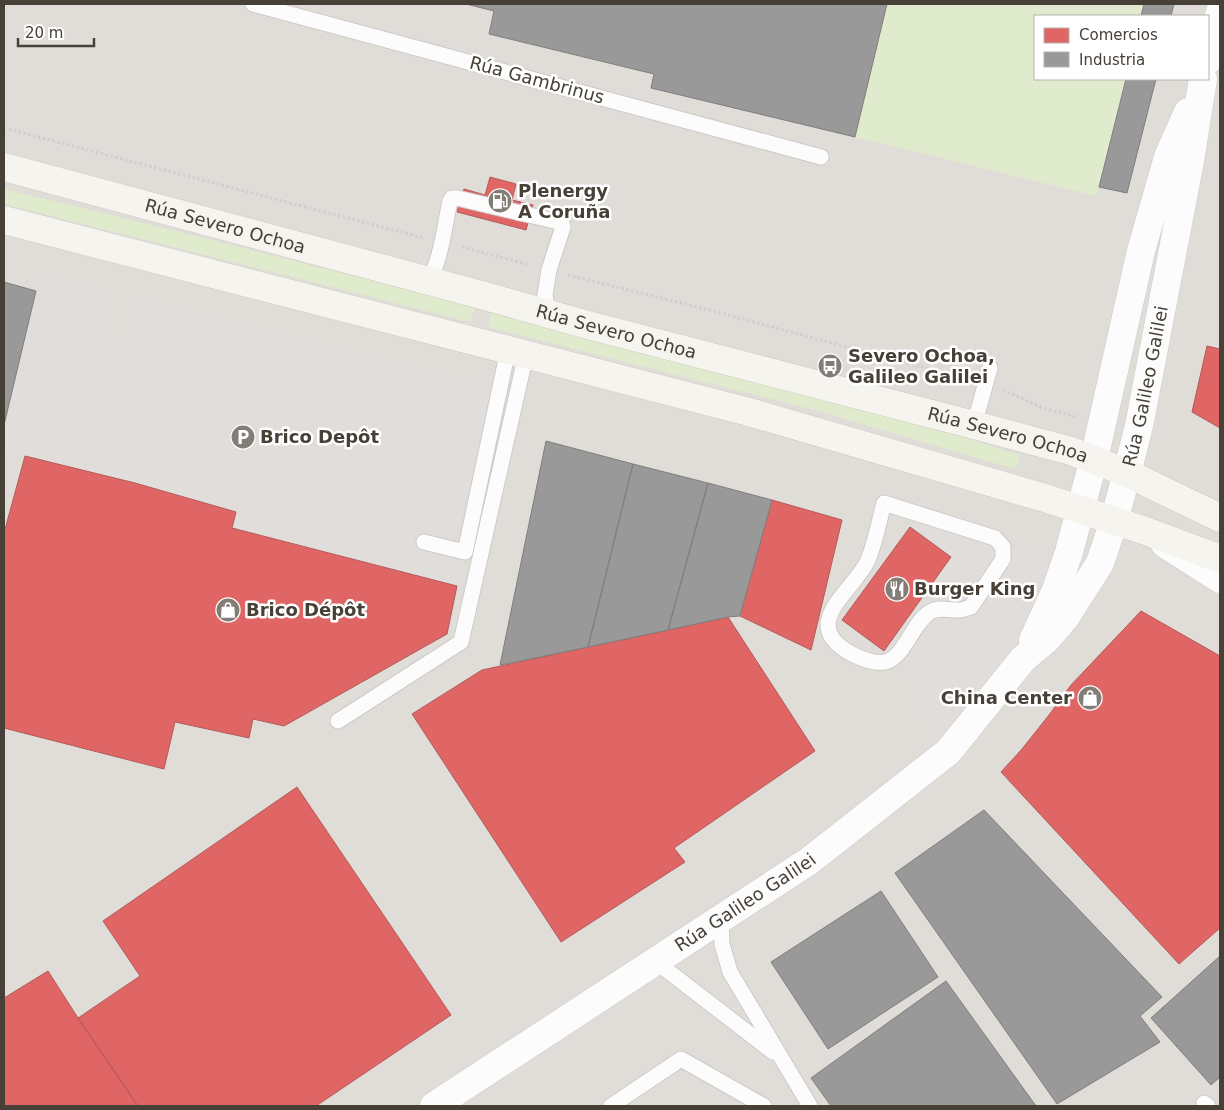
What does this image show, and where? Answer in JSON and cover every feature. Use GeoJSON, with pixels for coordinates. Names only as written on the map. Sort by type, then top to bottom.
{"type":"FeatureCollection","features":[{"type":"Feature","properties":{"kind":"main road","name":"Rúa Severo Ochoa"},"geometry":{"type":"LineString","coordinates":[[4,167],[548,314],[1071,451],[1127,473],[1178,496],[1220,518]]}},
{"type":"Feature","properties":{"kind":"main road"},"geometry":{"type":"LineString","coordinates":[[4,182],[158,220],[193,226],[227,227]]}},
{"type":"Feature","properties":{"kind":"main road"},"geometry":{"type":"LineString","coordinates":[[4,220],[749,412],[1028,493],[1143,530],[1220,559]]}},
{"type":"Feature","properties":{"kind":"street","name":"Rúa Galileo Galilei"},"geometry":{"type":"LineString","coordinates":[[1209,55],[1220,12]]}},
{"type":"Feature","properties":{"kind":"street","name":"Rúa Galileo Galilei"},"geometry":{"type":"LineString","coordinates":[[434,1106],[809,861],[948,752],[1023,659],[1046,615],[1056,590],[1081,510],[1140,251],[1168,157],[1201,80]]}},
{"type":"Feature","properties":{"kind":"street","name":"Rúa Galileo Galilei"},"geometry":{"type":"LineString","coordinates":[[1023,659],[1047,639],[1059,625],[1093,576],[1100,563],[1114,521],[1139,426],[1190,161],[1203,80]]}},
{"type":"Feature","properties":{"kind":"street"},"geometry":{"type":"LineString","coordinates":[[1143,530],[1220,579]]}},
{"type":"Feature","properties":{"kind":"lane","name":"Rúa Gambrinus"},"geometry":{"type":"LineString","coordinates":[[253,4],[821,157]]}},
{"type":"Feature","properties":{"kind":"lane"},"geometry":{"type":"LineString","coordinates":[[428,282],[435,269],[450,201],[454,198],[559,222],[562,223],[563,227],[549,270],[545,295],[548,314]]}},
{"type":"Feature","properties":{"kind":"lane"},"geometry":{"type":"LineString","coordinates":[[465,552],[517,352]]}},
{"type":"Feature","properties":{"kind":"lane"},"geometry":{"type":"LineString","coordinates":[[338,721],[462,642],[479,568],[517,352]]}},
{"type":"Feature","properties":{"kind":"lane"},"geometry":{"type":"LineString","coordinates":[[974,425],[990,368]]}},
{"type":"Feature","properties":{"kind":"lane"},"geometry":{"type":"LineString","coordinates":[[884,503],[995,538],[1003,547],[1003,559],[971,607],[959,610],[936,609],[928,613],[893,658],[884,662],[872,662],[851,654],[834,641],[829,634],[830,619],[834,606],[867,563],[884,503]]}},
{"type":"Feature","properties":{"kind":"lane"},"geometry":{"type":"LineString","coordinates":[[424,542],[465,552],[479,568]]}},
{"type":"Feature","properties":{"kind":"lane"},"geometry":{"type":"LineString","coordinates":[[721,918],[722,944],[730,972],[810,1106]]}},
{"type":"Feature","properties":{"kind":"lane"},"geometry":{"type":"LineString","coordinates":[[655,961],[780,1057]]}},
{"type":"Feature","properties":{"kind":"lane"},"geometry":{"type":"LineString","coordinates":[[611,1106],[681,1059],[764,1106]]}},
{"type":"Feature","properties":{"kind":"path"},"geometry":{"type":"LineString","coordinates":[[4,128],[698,307],[958,377]]}},
{"type":"Feature","properties":{"kind":"path"},"geometry":{"type":"LineString","coordinates":[[1004,390],[1043,408],[1101,424]]}},
{"type":"Feature","properties":{"kind":"shaded area"},"geometry":{"type":"Polygon","coordinates":[[[4,4],[1220,4],[1220,1106],[4,1106],[4,4]]]}},
{"type":"Feature","properties":{"kind":"shaded area","name":"Brico Depôt"},"geometry":{"type":"Polygon","coordinates":[[[40,277],[105,293],[96,333],[120,339],[128,340],[138,300],[494,388],[453,549],[457,586],[232,528],[235,512],[4,449],[4,425],[40,277]]]}},
{"type":"Feature","properties":{"kind":"shaded area"},"geometry":{"type":"Polygon","coordinates":[[[913,517],[1052,560],[1050,576],[1022,634],[986,684],[949,725],[913,707],[928,688],[884,651],[951,558],[910,527],[913,517]]]}},
{"type":"Feature","properties":{"kind":"green space"},"geometry":{"type":"Polygon","coordinates":[[[887,4],[1144,4],[1141,15],[1034,15],[1034,80],[1126,80],[1096,196],[855,137],[887,4]]]}},
{"type":"Feature","properties":{"kind":"green space"},"geometry":{"type":"Polygon","coordinates":[[[4,189],[475,307],[470,322],[4,204],[4,189]]]}},
{"type":"Feature","properties":{"kind":"green space"},"geometry":{"type":"Polygon","coordinates":[[[492,312],[918,423],[1020,455],[1015,469],[811,409],[488,327],[492,312]]]}},
{"type":"Feature","properties":{"kind":"building: Comercios"},"geometry":{"type":"Polygon","coordinates":[[[490,177],[516,184],[512,200],[533,205],[526,230],[457,212],[464,189],[485,195],[490,177]]]}},
{"type":"Feature","properties":{"kind":"building: Comercios"},"geometry":{"type":"Polygon","coordinates":[[[1207,346],[1220,349],[1220,428],[1192,412],[1207,346]]]}},
{"type":"Feature","properties":{"kind":"building: Comercios","name":"Brico Dépôt"},"geometry":{"type":"Polygon","coordinates":[[[25,456],[135,483],[236,512],[232,528],[457,586],[447,634],[284,726],[253,719],[249,738],[175,722],[164,769],[4,728],[4,533],[25,456]]]}},
{"type":"Feature","properties":{"kind":"building: Comercios"},"geometry":{"type":"Polygon","coordinates":[[[772,500],[842,520],[811,650],[740,616],[772,500]]]}},
{"type":"Feature","properties":{"kind":"building: Comercios","name":"Burger King"},"geometry":{"type":"Polygon","coordinates":[[[910,527],[951,557],[884,651],[842,620],[910,527]]]}},
{"type":"Feature","properties":{"kind":"building: Comercios"},"geometry":{"type":"Polygon","coordinates":[[[1141,611],[1220,656],[1220,928],[1179,964],[1001,772],[1022,749],[1071,685],[1141,611]]]}},
{"type":"Feature","properties":{"kind":"building: Comercios"},"geometry":{"type":"Polygon","coordinates":[[[728,617],[815,751],[674,848],[685,862],[561,942],[412,714],[482,670],[728,617]]]}},
{"type":"Feature","properties":{"kind":"building: Comercios"},"geometry":{"type":"Polygon","coordinates":[[[297,787],[451,1015],[316,1106],[138,1106],[78,1018],[140,976],[103,921],[297,787]]]}},
{"type":"Feature","properties":{"kind":"building: Comercios"},"geometry":{"type":"Polygon","coordinates":[[[48,971],[138,1106],[4,1106],[4,998],[48,971]]]}},
{"type":"Feature","properties":{"kind":"building: Industria"},"geometry":{"type":"Polygon","coordinates":[[[466,4],[887,4],[855,137],[651,88],[654,74],[489,34],[494,11],[466,4]]]}},
{"type":"Feature","properties":{"kind":"building: Industria"},"geometry":{"type":"Polygon","coordinates":[[[1144,4],[1174,4],[1171,15],[1141,15],[1144,4]]]}},
{"type":"Feature","properties":{"kind":"building: Industria"},"geometry":{"type":"Polygon","coordinates":[[[1126,80],[1156,80],[1127,193],[1099,187],[1126,80]]]}},
{"type":"Feature","properties":{"kind":"building: Industria"},"geometry":{"type":"Polygon","coordinates":[[[4,282],[36,291],[4,425],[4,282]]]}},
{"type":"Feature","properties":{"kind":"building: Industria"},"geometry":{"type":"Polygon","coordinates":[[[546,441],[633,464],[588,647],[500,665],[546,441]]]}},
{"type":"Feature","properties":{"kind":"building: Industria"},"geometry":{"type":"Polygon","coordinates":[[[633,464],[708,483],[668,630],[588,647],[633,464]]]}},
{"type":"Feature","properties":{"kind":"building: Industria"},"geometry":{"type":"Polygon","coordinates":[[[708,483],[772,500],[740,616],[668,630],[708,483]]]}},
{"type":"Feature","properties":{"kind":"building: Industria"},"geometry":{"type":"Polygon","coordinates":[[[984,810],[1162,997],[1140,1016],[1160,1042],[1057,1104],[895,873],[984,810]]]}},
{"type":"Feature","properties":{"kind":"building: Industria"},"geometry":{"type":"Polygon","coordinates":[[[881,891],[938,977],[828,1049],[771,962],[881,891]]]}},
{"type":"Feature","properties":{"kind":"building: Industria"},"geometry":{"type":"Polygon","coordinates":[[[1220,956],[1220,1077],[1211,1085],[1151,1018],[1220,956]]]}},
{"type":"Feature","properties":{"kind":"building: Industria"},"geometry":{"type":"Polygon","coordinates":[[[946,981],[1036,1106],[831,1106],[811,1078],[946,981]]]}},
{"type":"Feature","properties":{"kind":"place","name":"Plenergy A Coruña"},"geometry":{"type":"Point","coordinates":[500,201]}},
{"type":"Feature","properties":{"kind":"place","name":"Severo Ochoa, Galileo Galilei"},"geometry":{"type":"Point","coordinates":[830,366]}},
{"type":"Feature","properties":{"kind":"place","name":"Brico Depôt"},"geometry":{"type":"Point","coordinates":[243,437]}},
{"type":"Feature","properties":{"kind":"place","name":"Burger King"},"geometry":{"type":"Point","coordinates":[897,589]}},
{"type":"Feature","properties":{"kind":"place","name":"Brico Dépôt"},"geometry":{"type":"Point","coordinates":[228,610]}},
{"type":"Feature","properties":{"kind":"place","name":"China Center"},"geometry":{"type":"Point","coordinates":[1090,698]}}]}
